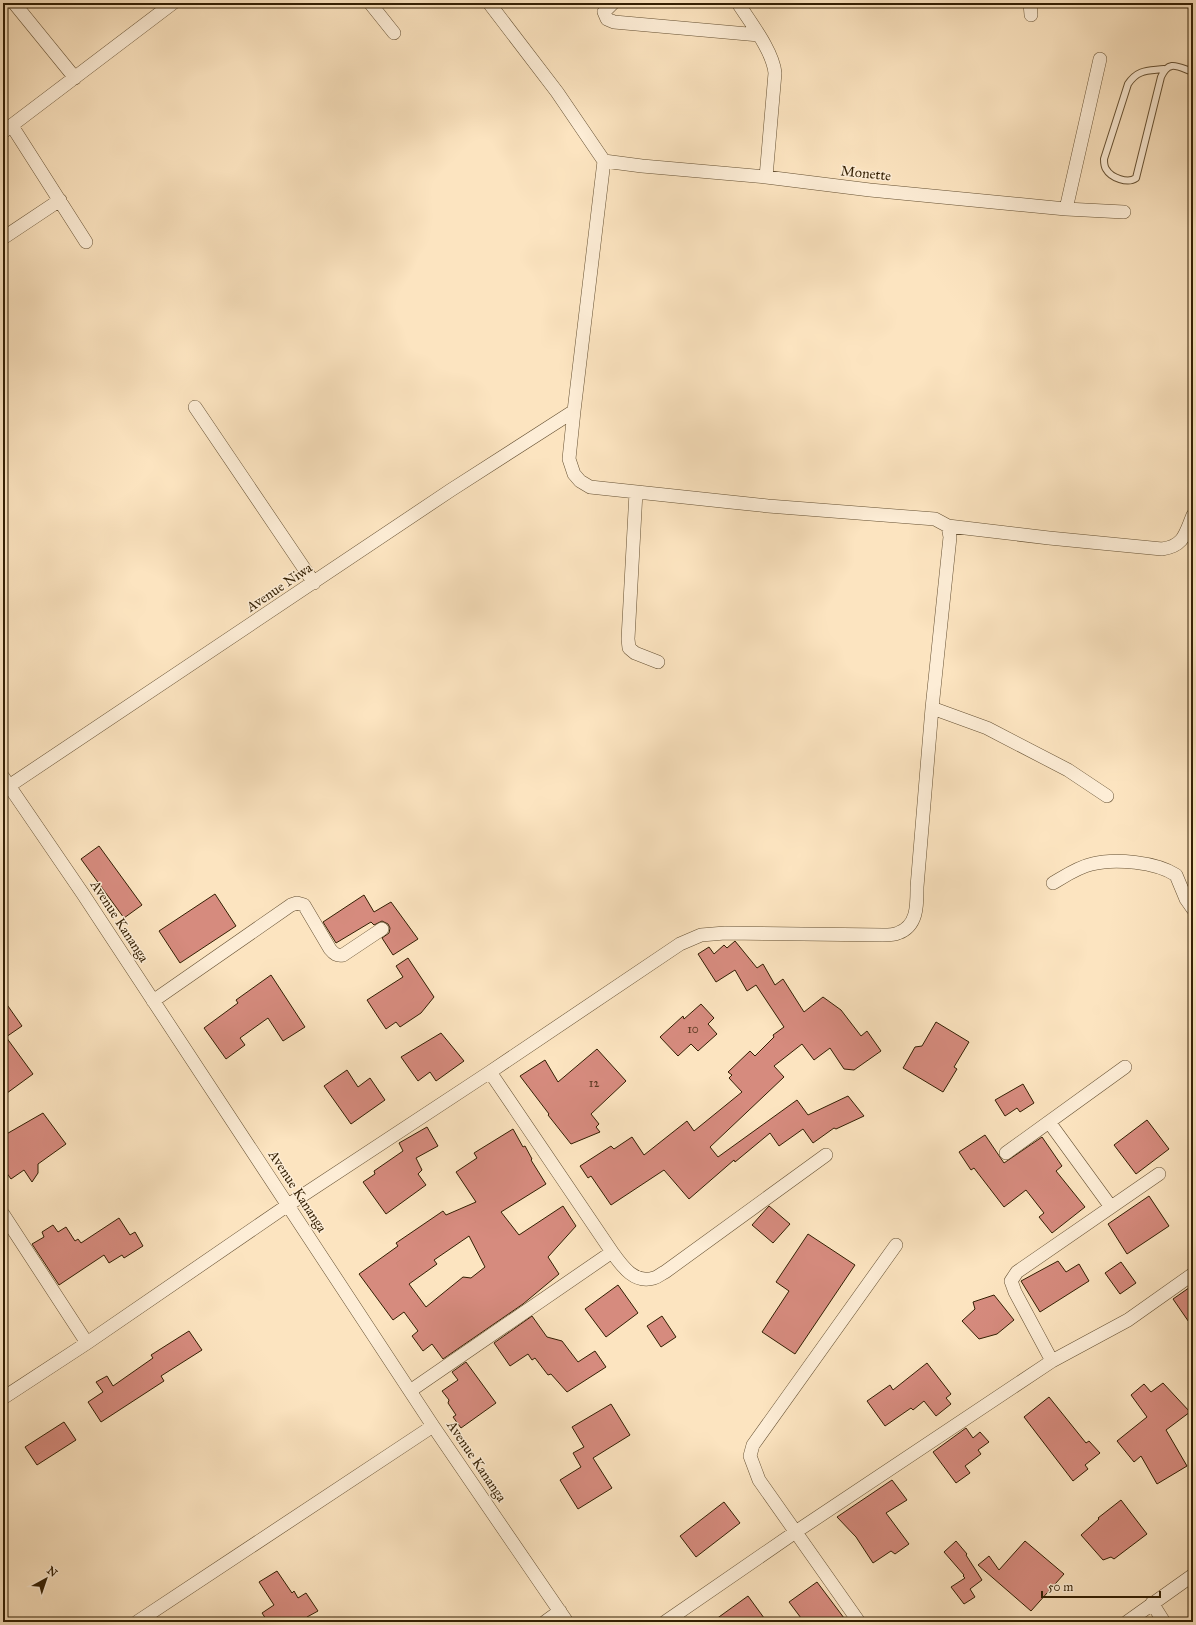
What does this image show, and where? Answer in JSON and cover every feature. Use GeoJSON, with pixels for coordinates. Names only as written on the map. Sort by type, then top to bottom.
{"type":"FeatureCollection","features":[{"type":"Feature","properties":{"kind":"street"},"geometry":{"type":"LineString","coordinates":[[14,3],[75,78]]}},
{"type":"Feature","properties":{"kind":"street"},"geometry":{"type":"LineString","coordinates":[[86,242],[60,200],[8,129],[173,3]]}},
{"type":"Feature","properties":{"kind":"street"},"geometry":{"type":"LineString","coordinates":[[370,3],[394,33]]}},
{"type":"Feature","properties":{"kind":"street"},"geometry":{"type":"LineString","coordinates":[[489,3],[557,92],[604,161],[569,459],[574,474],[580,481],[590,487],[768,506],[936,519],[948,526],[1162,549],[1172,547],[1181,541],[1193,516]]}},
{"type":"Feature","properties":{"kind":"street"},"geometry":{"type":"LineString","coordinates":[[614,3],[604,12],[607,19],[614,22],[759,35]]}},
{"type":"Feature","properties":{"kind":"street"},"geometry":{"type":"LineString","coordinates":[[738,3],[759,35],[774,63],[775,73],[766,177]]}},
{"type":"Feature","properties":{"kind":"street"},"geometry":{"type":"LineString","coordinates":[[1066,209],[1100,59]]}},
{"type":"Feature","properties":{"kind":"street","name":"Monette"},"geometry":{"type":"LineString","coordinates":[[604,161],[642,166],[766,177],[870,190],[1066,209],[1124,212]]}},
{"type":"Feature","properties":{"kind":"street"},"geometry":{"type":"LineString","coordinates":[[3,238],[60,200]]}},
{"type":"Feature","properties":{"kind":"street"},"geometry":{"type":"LineString","coordinates":[[195,407],[314,583]]}},
{"type":"Feature","properties":{"kind":"street","name":"Avenue Niwa"},"geometry":{"type":"LineString","coordinates":[[5,784],[314,583],[451,490],[574,411]]}},
{"type":"Feature","properties":{"kind":"street"},"geometry":{"type":"LineString","coordinates":[[636,492],[628,639],[630,648],[635,653],[658,662]]}},
{"type":"Feature","properties":{"kind":"street"},"geometry":{"type":"LineString","coordinates":[[3,1398],[87,1343],[288,1205],[490,1072],[680,944],[701,935],[725,933],[883,935],[899,933],[910,925],[917,911],[932,708],[950,538],[948,526]]}},
{"type":"Feature","properties":{"kind":"street"},"geometry":{"type":"LineString","coordinates":[[932,708],[963,718],[994,732],[1068,770],[1107,796]]}},
{"type":"Feature","properties":{"kind":"street","name":"Avenue Kananga"},"geometry":{"type":"LineString","coordinates":[[5,784],[83,894],[410,1391],[564,1617]]}},
{"type":"Feature","properties":{"kind":"street"},"geometry":{"type":"LineString","coordinates":[[1053,884],[1066,875],[1090,864],[1101,862],[1141,863],[1160,867],[1176,875],[1186,900],[1193,909]]}},
{"type":"Feature","properties":{"kind":"street"},"geometry":{"type":"LineString","coordinates":[[154,1001],[291,905],[298,903],[304,906],[333,954],[343,955],[382,929]]}},
{"type":"Feature","properties":{"kind":"street"},"geometry":{"type":"LineString","coordinates":[[1006,1153],[1125,1067]]}},
{"type":"Feature","properties":{"kind":"street"},"geometry":{"type":"LineString","coordinates":[[490,1072],[612,1252],[622,1266],[632,1276],[654,1278],[826,1155]]}},
{"type":"Feature","properties":{"kind":"street"},"geometry":{"type":"LineString","coordinates":[[1049,1122],[1111,1207]]}},
{"type":"Feature","properties":{"kind":"street"},"geometry":{"type":"LineString","coordinates":[[1052,1361],[1015,1292],[1012,1281],[1017,1272],[1159,1174]]}},
{"type":"Feature","properties":{"kind":"street"},"geometry":{"type":"LineString","coordinates":[[3,1214],[87,1343]]}},
{"type":"Feature","properties":{"kind":"street"},"geometry":{"type":"LineString","coordinates":[[859,1622],[759,1480],[750,1456],[754,1445],[896,1245]]}},
{"type":"Feature","properties":{"kind":"street"},"geometry":{"type":"LineString","coordinates":[[410,1391],[612,1252]]}},
{"type":"Feature","properties":{"kind":"street"},"geometry":{"type":"LineString","coordinates":[[665,1622],[796,1532],[1052,1361],[1128,1320],[1193,1274]]}},
{"type":"Feature","properties":{"kind":"street"},"geometry":{"type":"LineString","coordinates":[[137,1622],[434,1426]]}},
{"type":"Feature","properties":{"kind":"street"},"geometry":{"type":"LineString","coordinates":[[1127,1622],[1193,1575]]}},
{"type":"Feature","properties":{"kind":"street"},"geometry":{"type":"LineString","coordinates":[[1152,1603],[1164,1622]]}},
{"type":"Feature","properties":{"kind":"street"},"geometry":{"type":"LineString","coordinates":[[544,1622],[564,1617]]}},
{"type":"Feature","properties":{"kind":"lane"},"geometry":{"type":"LineString","coordinates":[[1164,69],[1136,178],[1126,181],[1111,174],[1105,168],[1104,159],[1128,84],[1133,76],[1140,72],[1164,69],[1170,65],[1193,72]]}},
{"type":"Feature","properties":{"kind":"building"},"geometry":{"type":"Polygon","coordinates":[[[99,846],[142,905],[124,918],[81,859],[99,846]]]}},
{"type":"Feature","properties":{"kind":"building"},"geometry":{"type":"Polygon","coordinates":[[[215,894],[236,926],[180,963],[159,931],[215,894]]]}},
{"type":"Feature","properties":{"kind":"building"},"geometry":{"type":"Polygon","coordinates":[[[364,895],[374,912],[391,902],[418,939],[393,955],[382,938],[389,933],[390,928],[388,924],[382,921],[374,925],[371,922],[336,943],[323,922],[364,895]]]}},
{"type":"Feature","properties":{"kind":"building"},"geometry":{"type":"Polygon","coordinates":[[[735,941],[757,968],[763,964],[775,985],[783,979],[804,1012],[823,997],[841,1010],[861,1036],[867,1031],[881,1051],[854,1070],[844,1069],[830,1048],[814,1060],[802,1044],[774,1066],[784,1077],[710,1147],[718,1157],[797,1100],[808,1115],[848,1096],[864,1116],[836,1129],[834,1128],[813,1143],[803,1129],[779,1146],[770,1133],[735,1162],[734,1160],[689,1199],[664,1170],[611,1205],[591,1176],[588,1178],[580,1166],[611,1146],[614,1149],[632,1137],[644,1155],[687,1121],[694,1131],[742,1092],[729,1078],[732,1075],[728,1072],[750,1051],[755,1056],[774,1037],[773,1035],[784,1027],[756,985],[747,991],[735,970],[716,982],[698,954],[709,947],[714,954],[724,945],[727,948],[735,941]]]}},
{"type":"Feature","properties":{"kind":"building"},"geometry":{"type":"Polygon","coordinates":[[[408,958],[434,997],[421,1013],[400,1027],[396,1022],[386,1029],[367,1000],[403,977],[396,966],[408,958]]]}},
{"type":"Feature","properties":{"kind":"building"},"geometry":{"type":"Polygon","coordinates":[[[271,975],[305,1027],[283,1041],[268,1018],[240,1038],[245,1045],[226,1059],[204,1028],[238,1003],[236,1000],[271,975]]]}},
{"type":"Feature","properties":{"kind":"building"},"geometry":{"type":"Polygon","coordinates":[[[3,999],[22,1026],[6,1037],[33,1074],[3,1096],[3,999]]]}},
{"type":"Feature","properties":{"kind":"building"},"geometry":{"type":"Polygon","coordinates":[[[701,1004],[714,1018],[708,1024],[717,1034],[698,1051],[691,1044],[678,1056],[660,1037],[683,1016],[684,1019],[701,1004]]]}},
{"type":"Feature","properties":{"kind":"building"},"geometry":{"type":"Polygon","coordinates":[[[936,1022],[969,1042],[954,1067],[957,1069],[943,1092],[903,1068],[915,1047],[922,1046],[936,1022]]]}},
{"type":"Feature","properties":{"kind":"building"},"geometry":{"type":"Polygon","coordinates":[[[441,1033],[464,1061],[436,1081],[430,1072],[418,1081],[401,1057],[441,1033]]]}},
{"type":"Feature","properties":{"kind":"building"},"geometry":{"type":"Polygon","coordinates":[[[597,1049],[626,1081],[591,1114],[599,1124],[596,1127],[600,1132],[571,1144],[520,1076],[545,1060],[558,1082],[597,1049]]]}},
{"type":"Feature","properties":{"kind":"building"},"geometry":{"type":"Polygon","coordinates":[[[347,1070],[358,1087],[370,1078],[385,1100],[351,1124],[324,1086],[347,1070]]]}},
{"type":"Feature","properties":{"kind":"building"},"geometry":{"type":"Polygon","coordinates":[[[1023,1084],[1034,1103],[1020,1112],[1017,1108],[1005,1116],[995,1100],[1023,1084]]]}},
{"type":"Feature","properties":{"kind":"building"},"geometry":{"type":"Polygon","coordinates":[[[43,1113],[66,1144],[38,1164],[38,1173],[32,1182],[24,1170],[11,1179],[3,1168],[3,1136],[43,1113]]]}},
{"type":"Feature","properties":{"kind":"building"},"geometry":{"type":"Polygon","coordinates":[[[1147,1120],[1169,1149],[1136,1174],[1114,1145],[1147,1120]]]}},
{"type":"Feature","properties":{"kind":"building"},"geometry":{"type":"Polygon","coordinates":[[[427,1127],[438,1146],[416,1158],[422,1170],[418,1174],[426,1185],[386,1214],[363,1182],[375,1174],[374,1171],[403,1151],[399,1143],[427,1127]]]}},
{"type":"Feature","properties":{"kind":"building"},"geometry":{"type":"Polygon","coordinates":[[[513,1129],[523,1147],[525,1146],[532,1159],[531,1160],[546,1184],[501,1212],[519,1235],[563,1206],[576,1226],[548,1257],[559,1274],[523,1304],[443,1359],[432,1344],[423,1351],[412,1336],[418,1331],[404,1312],[393,1320],[359,1274],[398,1246],[396,1243],[443,1211],[446,1215],[476,1202],[456,1172],[477,1158],[474,1153],[513,1129]],[[469,1236],[434,1260],[437,1264],[409,1284],[426,1307],[463,1277],[471,1278],[485,1267],[469,1236]]]}},
{"type":"Feature","properties":{"kind":"building"},"geometry":{"type":"Polygon","coordinates":[[[985,1135],[1004,1163],[1042,1137],[1062,1166],[1056,1171],[1085,1207],[1052,1233],[1039,1217],[1044,1213],[1026,1190],[1004,1207],[974,1168],[971,1170],[959,1152],[985,1135]]]}},
{"type":"Feature","properties":{"kind":"building"},"geometry":{"type":"Polygon","coordinates":[[[1149,1196],[1169,1226],[1127,1254],[1108,1224],[1149,1196]]]}},
{"type":"Feature","properties":{"kind":"building"},"geometry":{"type":"Polygon","coordinates":[[[769,1206],[790,1224],[773,1243],[752,1225],[769,1206]]]}},
{"type":"Feature","properties":{"kind":"building"},"geometry":{"type":"Polygon","coordinates":[[[119,1218],[130,1235],[135,1232],[143,1246],[124,1258],[122,1255],[109,1263],[104,1255],[59,1285],[32,1244],[44,1237],[42,1232],[53,1225],[58,1232],[66,1227],[75,1241],[78,1239],[81,1243],[119,1218]]]}},
{"type":"Feature","properties":{"kind":"building"},"geometry":{"type":"Polygon","coordinates":[[[808,1234],[855,1265],[795,1354],[762,1332],[789,1291],[776,1282],[808,1234]]]}},
{"type":"Feature","properties":{"kind":"building"},"geometry":{"type":"Polygon","coordinates":[[[1058,1261],[1066,1272],[1079,1264],[1089,1281],[1040,1312],[1021,1281],[1058,1261]]]}},
{"type":"Feature","properties":{"kind":"building"},"geometry":{"type":"Polygon","coordinates":[[[1121,1262],[1136,1283],[1120,1294],[1105,1273],[1121,1262]]]}},
{"type":"Feature","properties":{"kind":"building"},"geometry":{"type":"Polygon","coordinates":[[[618,1285],[638,1313],[606,1337],[585,1309],[618,1285]]]}},
{"type":"Feature","properties":{"kind":"building"},"geometry":{"type":"Polygon","coordinates":[[[1193,1285],[1193,1328],[1173,1299],[1193,1285]]]}},
{"type":"Feature","properties":{"kind":"building"},"geometry":{"type":"Polygon","coordinates":[[[994,1295],[1014,1320],[997,1334],[979,1339],[962,1321],[975,1309],[973,1302],[994,1295]]]}},
{"type":"Feature","properties":{"kind":"building"},"geometry":{"type":"Polygon","coordinates":[[[532,1316],[547,1337],[562,1341],[578,1362],[595,1351],[606,1367],[567,1392],[551,1374],[548,1375],[535,1358],[532,1360],[528,1354],[510,1366],[494,1343],[532,1316]]]}},
{"type":"Feature","properties":{"kind":"building"},"geometry":{"type":"Polygon","coordinates":[[[662,1316],[676,1337],[661,1347],[647,1326],[662,1316]]]}},
{"type":"Feature","properties":{"kind":"building"},"geometry":{"type":"Polygon","coordinates":[[[189,1331],[202,1350],[161,1376],[164,1381],[101,1422],[88,1402],[103,1392],[96,1382],[107,1376],[113,1386],[153,1358],[151,1355],[189,1331]]]}},
{"type":"Feature","properties":{"kind":"building"},"geometry":{"type":"Polygon","coordinates":[[[466,1362],[496,1403],[461,1428],[453,1417],[456,1415],[448,1403],[449,1400],[442,1391],[458,1380],[452,1372],[466,1362]]]}},
{"type":"Feature","properties":{"kind":"building"},"geometry":{"type":"Polygon","coordinates":[[[927,1363],[951,1394],[946,1398],[951,1404],[936,1416],[924,1401],[913,1410],[911,1408],[885,1426],[867,1401],[890,1385],[893,1390],[927,1363]]]}},
{"type":"Feature","properties":{"kind":"building"},"geometry":{"type":"Polygon","coordinates":[[[1163,1383],[1190,1412],[1166,1430],[1187,1466],[1157,1484],[1141,1456],[1134,1462],[1117,1441],[1147,1417],[1131,1395],[1144,1384],[1151,1392],[1163,1383]]]}},
{"type":"Feature","properties":{"kind":"building"},"geometry":{"type":"Polygon","coordinates":[[[1049,1397],[1086,1443],[1089,1441],[1100,1453],[1085,1465],[1088,1469],[1073,1481],[1024,1417],[1049,1397]]]}},
{"type":"Feature","properties":{"kind":"building"},"geometry":{"type":"Polygon","coordinates":[[[611,1404],[630,1435],[593,1458],[612,1488],[578,1509],[560,1480],[581,1467],[573,1453],[584,1447],[572,1427],[611,1404]]]}},
{"type":"Feature","properties":{"kind":"building"},"geometry":{"type":"Polygon","coordinates":[[[64,1422],[76,1440],[37,1465],[25,1447],[64,1422]]]}},
{"type":"Feature","properties":{"kind":"building"},"geometry":{"type":"Polygon","coordinates":[[[966,1428],[973,1438],[980,1432],[989,1442],[978,1450],[981,1454],[965,1466],[970,1473],[956,1483],[933,1452],[966,1428]]]}},
{"type":"Feature","properties":{"kind":"building"},"geometry":{"type":"Polygon","coordinates":[[[892,1480],[907,1500],[886,1513],[909,1544],[895,1554],[891,1551],[873,1563],[856,1537],[837,1517],[892,1480]]]}},
{"type":"Feature","properties":{"kind":"building"},"geometry":{"type":"Polygon","coordinates":[[[1121,1500],[1147,1534],[1114,1559],[1111,1557],[1103,1560],[1081,1535],[1099,1519],[1098,1518],[1121,1500]]]}},
{"type":"Feature","properties":{"kind":"building"},"geometry":{"type":"Polygon","coordinates":[[[724,1502],[740,1523],[696,1557],[680,1536],[724,1502]]]}},
{"type":"Feature","properties":{"kind":"building"},"geometry":{"type":"Polygon","coordinates":[[[956,1541],[967,1554],[966,1555],[982,1580],[970,1589],[975,1597],[964,1604],[951,1587],[965,1578],[963,1576],[964,1575],[944,1552],[956,1541]]]}},
{"type":"Feature","properties":{"kind":"building"},"geometry":{"type":"Polygon","coordinates":[[[1025,1541],[1064,1574],[1031,1611],[978,1565],[989,1556],[999,1570],[1025,1541]]]}},
{"type":"Feature","properties":{"kind":"building"},"geometry":{"type":"Polygon","coordinates":[[[277,1571],[292,1593],[294,1591],[298,1598],[306,1593],[318,1611],[307,1617],[310,1622],[268,1622],[262,1613],[274,1605],[259,1582],[277,1571]]]}},
{"type":"Feature","properties":{"kind":"building"},"geometry":{"type":"Polygon","coordinates":[[[817,1582],[847,1622],[804,1622],[789,1602],[817,1582]]]}},
{"type":"Feature","properties":{"kind":"building"},"geometry":{"type":"Polygon","coordinates":[[[748,1596],[767,1622],[712,1622],[748,1596]]]}}]}
